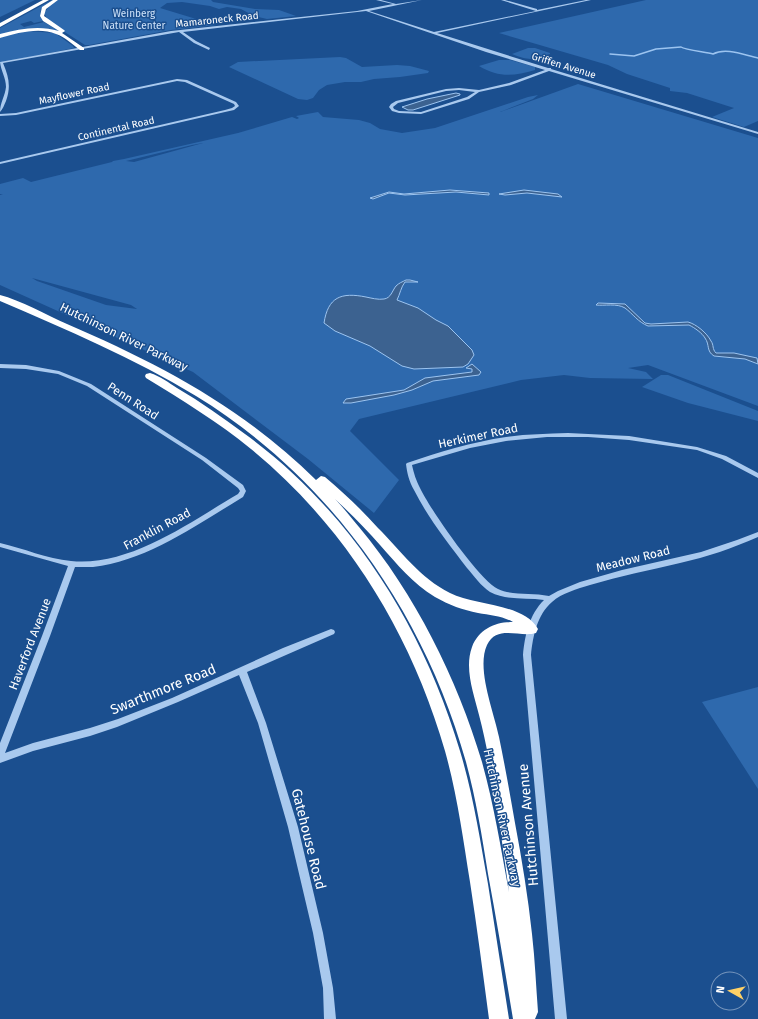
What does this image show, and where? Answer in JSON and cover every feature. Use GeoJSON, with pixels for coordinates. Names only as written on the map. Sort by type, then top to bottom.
{"type":"FeatureCollection","features":[{"type":"Feature","properties":{"kind":"highway"},"geometry":{"type":"LineString","coordinates":[[0,20],[40,0]]}},
{"type":"Feature","properties":{"kind":"highway"},"geometry":{"type":"LineString","coordinates":[[0,26],[47,0]]}},
{"type":"Feature","properties":{"kind":"highway"},"geometry":{"type":"LineString","coordinates":[[56,0],[44,8],[42,13],[43,19],[85,48]]}},
{"type":"Feature","properties":{"kind":"highway"},"geometry":{"type":"LineString","coordinates":[[0,36],[24,31],[52,32],[61,35],[85,48]]}},
{"type":"Feature","properties":{"kind":"highway","name":"Hutchinson River Parkway"},"geometry":{"type":"LineString","coordinates":[[0,298],[118,350],[176,380],[214,404],[289,460],[351,523],[389,574],[425,636],[456,708],[472,754],[492,846],[523,1019]]}},
{"type":"Feature","properties":{"kind":"highway","name":"Hutchinson River Parkway"},"geometry":{"type":"LineString","coordinates":[[0,306],[137,369],[170,387],[213,415],[255,446],[298,484],[319,505],[357,551],[394,607],[410,638],[440,709],[464,795],[499,1019]]}},
{"type":"Feature","properties":{"kind":"highway"},"geometry":{"type":"LineString","coordinates":[[214,404],[262,434],[328,486],[379,536],[412,573],[429,587],[447,598],[459,602],[510,613],[522,620],[531,629]]}},
{"type":"Feature","properties":{"kind":"highway"},"geometry":{"type":"LineString","coordinates":[[529,1019],[522,933],[503,796],[476,662],[480,645],[484,638],[494,629],[508,627],[531,629]]}},
{"type":"Feature","properties":{"kind":"street"},"geometry":{"type":"LineString","coordinates":[[377,0],[398,5]]}},
{"type":"Feature","properties":{"kind":"street","name":"Mamaroneck Road"},"geometry":{"type":"LineString","coordinates":[[1,63],[180,31],[366,11],[421,0]]}},
{"type":"Feature","properties":{"kind":"street"},"geometry":{"type":"LineString","coordinates":[[502,0],[538,11]]}},
{"type":"Feature","properties":{"kind":"street"},"geometry":{"type":"LineString","coordinates":[[435,33],[590,0]]}},
{"type":"Feature","properties":{"kind":"street","name":"Griffen Avenue"},"geometry":{"type":"LineString","coordinates":[[366,11],[758,133]]}},
{"type":"Feature","properties":{"kind":"street"},"geometry":{"type":"LineString","coordinates":[[180,31],[195,42],[210,49]]}},
{"type":"Feature","properties":{"kind":"street"},"geometry":{"type":"LineString","coordinates":[[0,111],[8,86],[7,77],[1,63]]}},
{"type":"Feature","properties":{"kind":"street"},"geometry":{"type":"LineString","coordinates":[[481,91],[459,89],[446,90],[397,102],[391,107],[393,110],[399,112],[422,113],[468,98],[481,91],[510,84],[550,69]]}},
{"type":"Feature","properties":{"kind":"street","name":"Mayflower Road"},"geometry":{"type":"LineString","coordinates":[[0,115],[16,114],[150,85],[182,80],[235,103],[236,107]]}},
{"type":"Feature","properties":{"kind":"street","name":"Continental Road"},"geometry":{"type":"LineString","coordinates":[[0,163],[218,113],[236,107]]}},
{"type":"Feature","properties":{"kind":"street","name":"Penn Road"},"geometry":{"type":"LineString","coordinates":[[0,366],[26,367],[59,373],[89,385],[204,459],[241,487]]}},
{"type":"Feature","properties":{"kind":"street","name":"Herkimer Road"},"geometry":{"type":"LineString","coordinates":[[550,599],[537,596],[498,594],[486,585],[425,504],[411,478],[409,464],[486,443],[534,436],[614,436],[658,441],[712,453],[741,466],[758,476]]}},
{"type":"Feature","properties":{"kind":"street","name":"Franklin Road"},"geometry":{"type":"LineString","coordinates":[[0,546],[72,564],[92,565],[131,557],[241,495],[243,491],[241,487]]}},
{"type":"Feature","properties":{"kind":"street","name":"Meadow Road"},"geometry":{"type":"LineString","coordinates":[[531,629],[536,618],[550,599],[564,592],[592,581],[715,551],[758,534]]}},
{"type":"Feature","properties":{"kind":"street","name":"Haverford Avenue"},"geometry":{"type":"LineString","coordinates":[[0,754],[46,636],[72,564]]}},
{"type":"Feature","properties":{"kind":"street","name":"Hutchinson Avenue"},"geometry":{"type":"LineString","coordinates":[[531,629],[528,655],[560,1019]]}},
{"type":"Feature","properties":{"kind":"street","name":"Swarthmore Road"},"geometry":{"type":"LineString","coordinates":[[0,759],[16,752],[92,731],[153,709],[242,671],[300,644],[331,632]]}},
{"type":"Feature","properties":{"kind":"street","name":"Gatehouse Road"},"geometry":{"type":"LineString","coordinates":[[242,671],[262,723],[293,827],[319,941],[328,988],[330,1019]]}},
{"type":"Feature","properties":{"kind":"green space"},"geometry":{"type":"Polygon","coordinates":[[[0,0],[35,0],[0,17],[0,0]]]}},
{"type":"Feature","properties":{"kind":"green space"},"geometry":{"type":"Polygon","coordinates":[[[54,0],[41,9],[40,14],[43,21],[34,23],[31,21],[20,24],[24,27],[44,22],[59,31],[25,30],[0,35],[0,28],[54,0]]]}},
{"type":"Feature","properties":{"kind":"green space","name":"Weinberg Nature Center"},"geometry":{"type":"Polygon","coordinates":[[[58,0],[211,0],[213,2],[255,9],[279,10],[296,16],[267,19],[254,16],[241,9],[227,7],[219,9],[210,6],[182,2],[167,3],[160,8],[216,25],[171,30],[85,45],[49,22],[44,13],[50,5],[58,0]]]}},
{"type":"Feature","properties":{"kind":"green space"},"geometry":{"type":"Polygon","coordinates":[[[646,0],[758,0],[758,121],[744,127],[712,117],[734,108],[687,93],[670,91],[670,88],[627,74],[608,65],[499,33],[646,0]]]}},
{"type":"Feature","properties":{"kind":"green space"},"geometry":{"type":"Polygon","coordinates":[[[27,31],[55,33],[74,48],[0,63],[0,38],[13,33],[27,31]]]}},
{"type":"Feature","properties":{"kind":"green space"},"geometry":{"type":"Polygon","coordinates":[[[528,48],[535,48],[550,54],[531,59],[512,54],[528,48]]]}},
{"type":"Feature","properties":{"kind":"green space"},"geometry":{"type":"Polygon","coordinates":[[[340,57],[346,58],[362,67],[397,65],[410,66],[429,71],[428,73],[400,77],[327,85],[319,90],[313,98],[307,100],[298,99],[229,67],[238,62],[340,57]]]}},
{"type":"Feature","properties":{"kind":"green space"},"geometry":{"type":"Polygon","coordinates":[[[499,60],[510,60],[535,67],[535,70],[520,74],[507,75],[493,73],[479,66],[499,60]]]}},
{"type":"Feature","properties":{"kind":"green space"},"geometry":{"type":"Polygon","coordinates":[[[578,84],[758,138],[758,406],[648,365],[628,368],[646,372],[653,379],[590,378],[564,375],[521,380],[359,419],[350,431],[399,480],[374,513],[308,459],[193,372],[0,285],[0,195],[3,194],[0,194],[0,184],[23,178],[31,182],[113,161],[238,133],[292,117],[297,119],[299,118],[296,116],[318,112],[323,117],[359,120],[370,123],[380,129],[402,133],[435,128],[538,95],[533,99],[500,112],[578,84]],[[203,143],[192,145],[126,161],[134,162],[203,143]],[[32,278],[106,305],[137,309],[131,305],[32,278]]]}},
{"type":"Feature","properties":{"kind":"green space"},"geometry":{"type":"Polygon","coordinates":[[[661,375],[668,375],[758,411],[758,421],[688,403],[642,387],[661,375]]]}},
{"type":"Feature","properties":{"kind":"green space"},"geometry":{"type":"Polygon","coordinates":[[[758,687],[758,789],[702,702],[758,687]]]}},
{"type":"Feature","properties":{"kind":"shaded area"},"geometry":{"type":"Polygon","coordinates":[[[456,93],[460,95],[413,110],[408,110],[402,107],[427,99],[456,93]]]}},
{"type":"Feature","properties":{"kind":"shaded area"},"geometry":{"type":"Polygon","coordinates":[[[450,190],[489,193],[489,195],[456,192],[405,195],[389,193],[373,199],[370,198],[389,192],[404,194],[450,190]]]}},
{"type":"Feature","properties":{"kind":"shaded area"},"geometry":{"type":"Polygon","coordinates":[[[524,190],[558,194],[562,197],[527,193],[505,195],[499,194],[524,190]]]}},
{"type":"Feature","properties":{"kind":"shaded area"},"geometry":{"type":"Polygon","coordinates":[[[406,280],[418,282],[405,282],[397,300],[418,308],[448,326],[472,350],[474,355],[468,364],[463,367],[414,369],[402,366],[370,346],[335,331],[324,323],[329,307],[337,298],[349,295],[384,299],[390,296],[397,285],[406,280]]]}},
{"type":"Feature","properties":{"kind":"shaded area"},"geometry":{"type":"Polygon","coordinates":[[[598,303],[625,304],[645,323],[691,323],[707,335],[712,342],[716,353],[734,353],[757,358],[758,364],[745,359],[714,356],[709,350],[704,336],[689,325],[648,326],[622,306],[596,305],[598,303]]]}},
{"type":"Feature","properties":{"kind":"shaded area"},"geometry":{"type":"Polygon","coordinates":[[[472,364],[481,372],[479,375],[433,381],[412,390],[394,395],[351,403],[343,403],[346,399],[404,390],[425,378],[472,372],[472,369],[466,368],[472,364]]]}},
{"type":"Feature","properties":{"kind":"waterway"},"geometry":{"type":"LineString","coordinates":[[610,54],[634,56],[656,49],[681,47],[713,54],[729,51],[758,58]]}}]}
